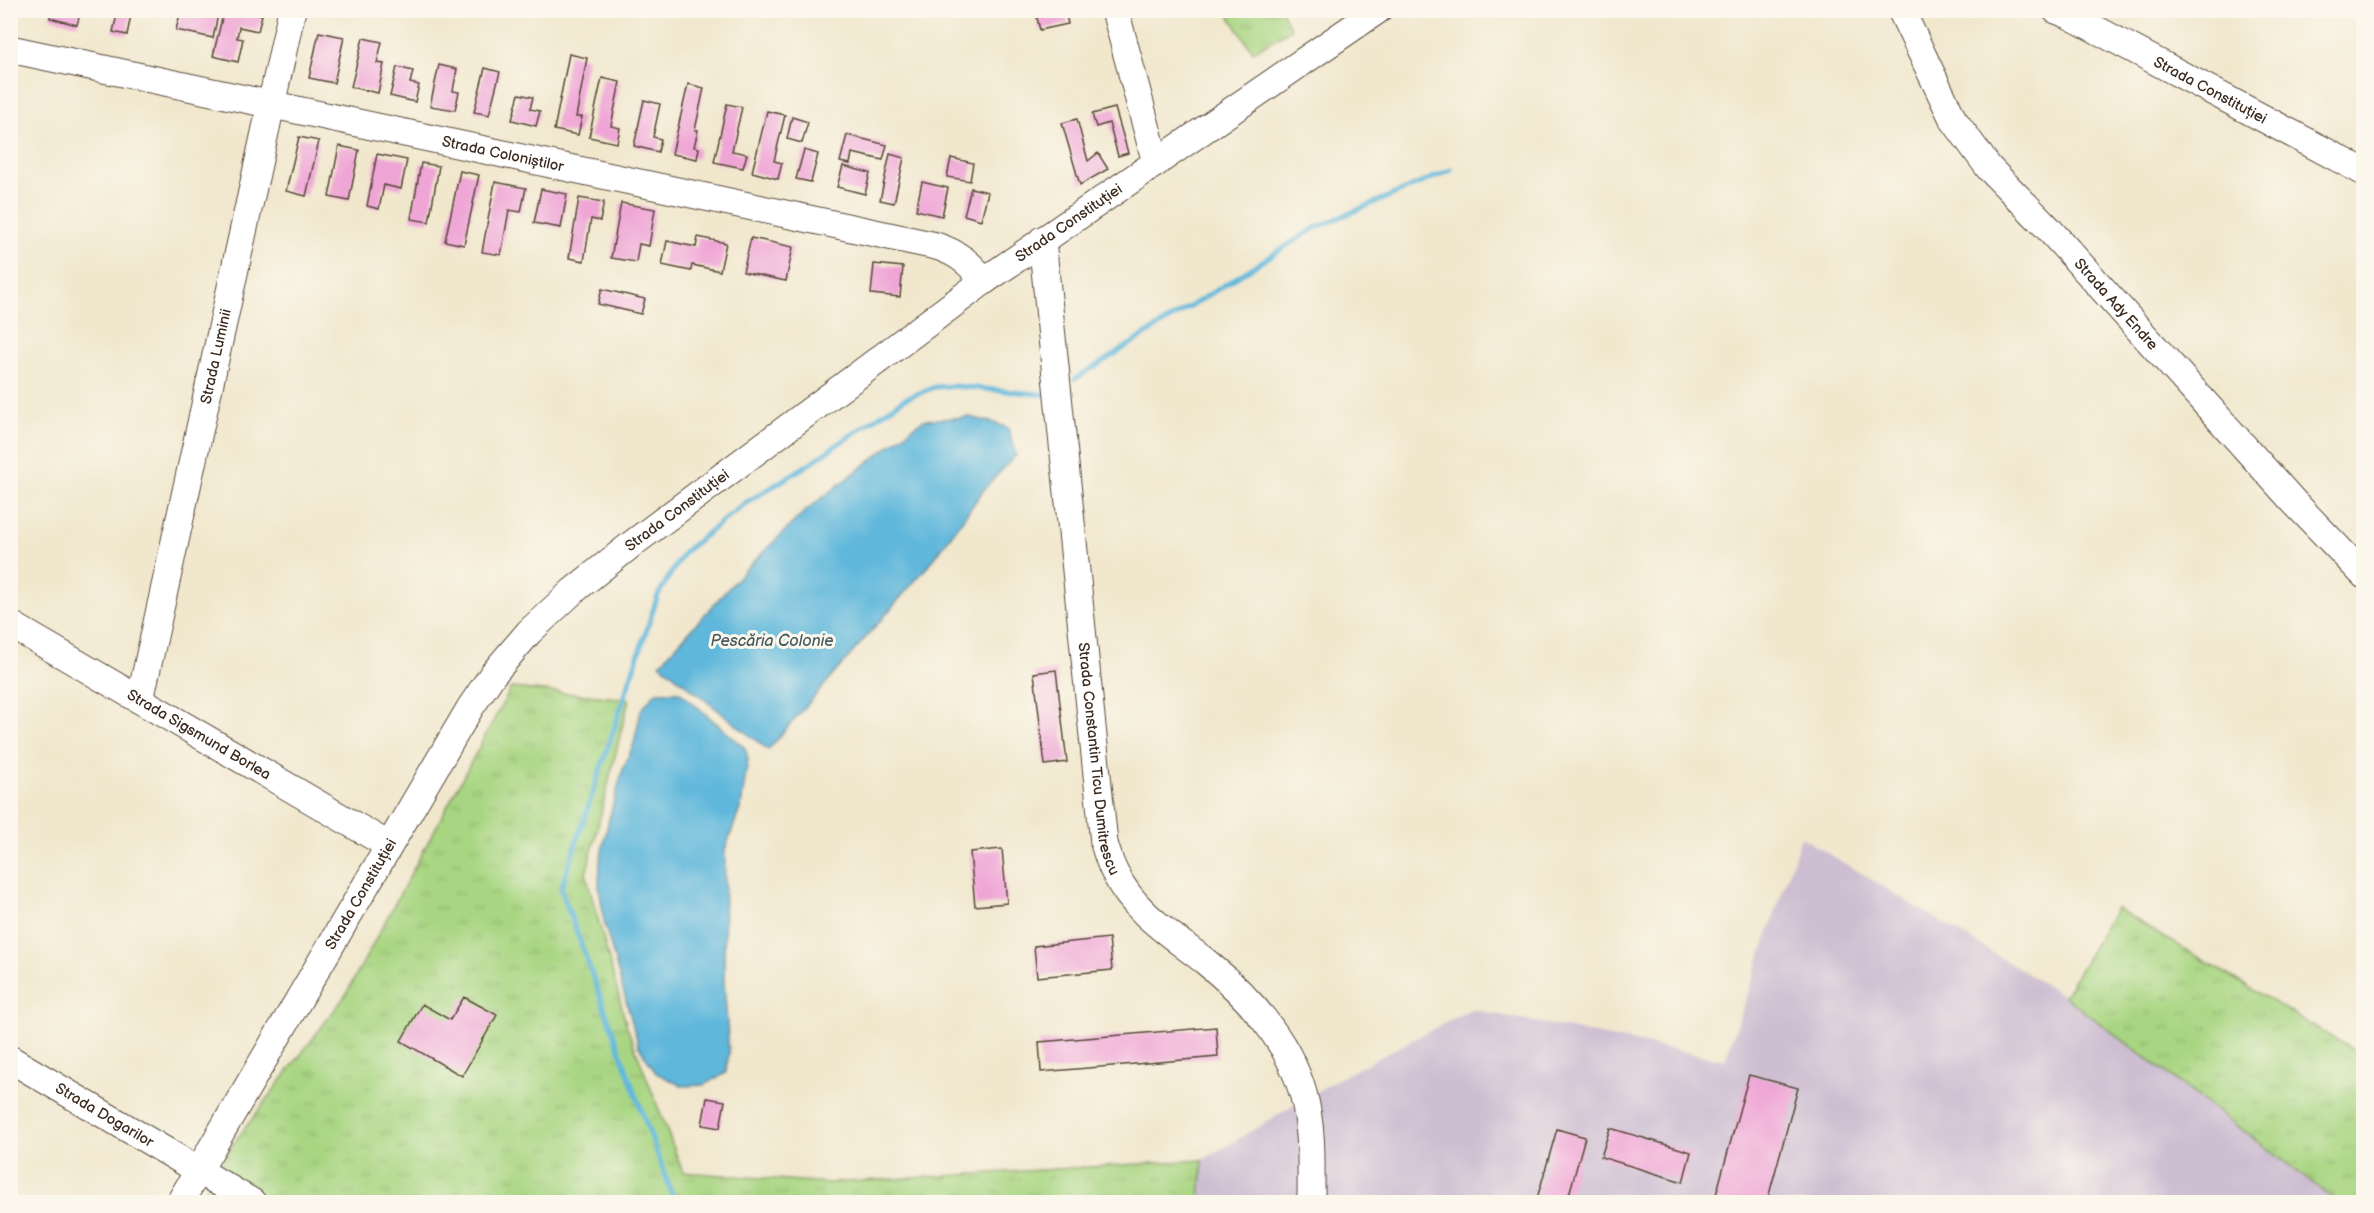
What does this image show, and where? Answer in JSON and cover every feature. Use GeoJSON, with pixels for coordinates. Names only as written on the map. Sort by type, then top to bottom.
{"type":"FeatureCollection","features":[{"type":"Feature","properties":{"kind":"street","name":"Strada Luminii"},"geometry":{"type":"LineString","coordinates":[[140,700],[292,10]]}},
{"type":"Feature","properties":{"kind":"street"},"geometry":{"type":"LineString","coordinates":[[1115,10],[1156,163]]}},
{"type":"Feature","properties":{"kind":"street","name":"Strada Constituției"},"geometry":{"type":"LineString","coordinates":[[180,1203],[388,845],[476,700],[493,674],[529,632],[573,591],[632,544],[984,281],[1378,10]]}},
{"type":"Feature","properties":{"kind":"street","name":"Strada Ady Endre"},"geometry":{"type":"LineString","coordinates":[[1901,10],[1953,119],[1989,168],[2046,226],[2293,501],[2364,575]]}},
{"type":"Feature","properties":{"kind":"street","name":"Strada Constituției"},"geometry":{"type":"LineString","coordinates":[[2056,10],[2364,172]]}},
{"type":"Feature","properties":{"kind":"street","name":"Strada Coloniștilor"},"geometry":{"type":"LineString","coordinates":[[10,49],[936,246],[952,251],[969,262],[984,281]]}},
{"type":"Feature","properties":{"kind":"street","name":"Strada Constantin Ticu Dumitrescu"},"geometry":{"type":"LineString","coordinates":[[1042,240],[1104,843],[1114,872],[1142,912],[1239,991],[1266,1022],[1287,1054],[1303,1092],[1309,1128],[1311,1203]]}},
{"type":"Feature","properties":{"kind":"street","name":"Strada Sigsmund Borlea"},"geometry":{"type":"LineString","coordinates":[[10,624],[388,845]]}},
{"type":"Feature","properties":{"kind":"street","name":"Strada Dogarilor"},"geometry":{"type":"LineString","coordinates":[[10,1059],[252,1203]]}},
{"type":"Feature","properties":{"kind":"shaded area"},"geometry":{"type":"Polygon","coordinates":[[[1801,837],[2064,996],[2338,1202],[1200,1202],[1203,1160],[1338,1079],[1471,1009],[1725,1060],[1801,837]]]}},
{"type":"Feature","properties":{"kind":"green space"},"geometry":{"type":"Polygon","coordinates":[[[1234,11],[1282,11],[1291,29],[1253,52],[1228,14],[1234,11]]]}},
{"type":"Feature","properties":{"kind":"green space"},"geometry":{"type":"Polygon","coordinates":[[[511,688],[629,699],[586,874],[627,1027],[683,1172],[829,1183],[1203,1160],[1200,1202],[197,1202],[233,1144],[345,996],[511,688]]]}},
{"type":"Feature","properties":{"kind":"green space"},"geometry":{"type":"Polygon","coordinates":[[[2116,908],[2363,1056],[2363,1202],[2338,1202],[2064,996],[2116,908]]]}},
{"type":"Feature","properties":{"kind":"water","name":"Pescăria Colonie"},"geometry":{"type":"Polygon","coordinates":[[[969,417],[1008,428],[1016,455],[985,488],[934,559],[768,750],[660,664],[743,572],[805,511],[923,420],[969,417]]]}},
{"type":"Feature","properties":{"kind":"water"},"geometry":{"type":"Polygon","coordinates":[[[656,692],[680,692],[745,748],[748,759],[741,806],[725,850],[724,981],[729,1053],[726,1073],[704,1085],[682,1086],[656,1073],[639,1047],[604,922],[599,886],[600,860],[623,769],[634,743],[641,710],[656,692]]]}},
{"type":"Feature","properties":{"kind":"building"},"geometry":{"type":"Polygon","coordinates":[[[51,10],[81,10],[77,25],[50,18],[51,10]]]}},
{"type":"Feature","properties":{"kind":"building"},"geometry":{"type":"Polygon","coordinates":[[[118,10],[132,10],[127,35],[113,32],[118,10]]]}},
{"type":"Feature","properties":{"kind":"building"},"geometry":{"type":"Polygon","coordinates":[[[181,10],[219,10],[213,38],[176,30],[181,10]]]}},
{"type":"Feature","properties":{"kind":"building"},"geometry":{"type":"Polygon","coordinates":[[[224,10],[243,10],[262,15],[258,31],[239,27],[237,38],[243,39],[238,62],[213,56],[224,10]]]}},
{"type":"Feature","properties":{"kind":"building"},"geometry":{"type":"Polygon","coordinates":[[[1035,10],[1065,10],[1068,24],[1040,30],[1035,10]]]}},
{"type":"Feature","properties":{"kind":"building"},"geometry":{"type":"Polygon","coordinates":[[[319,32],[344,37],[334,83],[309,78],[319,32]]]}},
{"type":"Feature","properties":{"kind":"building"},"geometry":{"type":"Polygon","coordinates":[[[363,38],[382,42],[377,63],[384,64],[378,93],[351,87],[363,38]]]}},
{"type":"Feature","properties":{"kind":"building"},"geometry":{"type":"Polygon","coordinates":[[[569,54],[587,58],[576,117],[582,117],[578,135],[554,130],[569,54]]]}},
{"type":"Feature","properties":{"kind":"building"},"geometry":{"type":"Polygon","coordinates":[[[439,65],[457,69],[453,91],[459,92],[455,110],[430,106],[439,65]]]}},
{"type":"Feature","properties":{"kind":"building"},"geometry":{"type":"Polygon","coordinates":[[[397,67],[413,71],[410,83],[419,85],[415,102],[390,96],[397,67]]]}},
{"type":"Feature","properties":{"kind":"building"},"geometry":{"type":"Polygon","coordinates":[[[485,68],[500,72],[489,115],[474,112],[485,68]]]}},
{"type":"Feature","properties":{"kind":"building"},"geometry":{"type":"Polygon","coordinates":[[[602,78],[620,82],[611,126],[620,128],[617,143],[589,137],[602,78]]]}},
{"type":"Feature","properties":{"kind":"building"},"geometry":{"type":"Polygon","coordinates":[[[688,84],[704,88],[695,130],[698,130],[694,147],[699,148],[697,159],[672,154],[688,84]]]}},
{"type":"Feature","properties":{"kind":"building"},"geometry":{"type":"Polygon","coordinates":[[[519,94],[533,97],[530,109],[540,111],[536,126],[512,120],[519,94]]]}},
{"type":"Feature","properties":{"kind":"building"},"geometry":{"type":"Polygon","coordinates":[[[644,100],[660,104],[653,137],[661,139],[658,152],[634,146],[644,100]]]}},
{"type":"Feature","properties":{"kind":"building"},"geometry":{"type":"Polygon","coordinates":[[[727,104],[742,107],[732,151],[747,154],[743,168],[714,162],[727,104]]]}},
{"type":"Feature","properties":{"kind":"building"},"geometry":{"type":"Polygon","coordinates":[[[1115,108],[1128,153],[1118,156],[1109,123],[1096,127],[1092,114],[1115,108]]]}},
{"type":"Feature","properties":{"kind":"building"},"geometry":{"type":"Polygon","coordinates":[[[767,111],[785,115],[774,161],[782,163],[778,179],[752,172],[767,111]]]}},
{"type":"Feature","properties":{"kind":"building"},"geometry":{"type":"Polygon","coordinates":[[[792,117],[808,122],[802,143],[787,139],[792,117]]]}},
{"type":"Feature","properties":{"kind":"building"},"geometry":{"type":"Polygon","coordinates":[[[1077,119],[1088,161],[1098,153],[1108,169],[1080,185],[1062,123],[1077,119]]]}},
{"type":"Feature","properties":{"kind":"building"},"geometry":{"type":"Polygon","coordinates":[[[847,135],[887,145],[883,160],[852,153],[850,164],[840,162],[847,135]]]}},
{"type":"Feature","properties":{"kind":"building"},"geometry":{"type":"Polygon","coordinates":[[[299,137],[319,141],[306,196],[286,191],[299,137]]]}},
{"type":"Feature","properties":{"kind":"building"},"geometry":{"type":"Polygon","coordinates":[[[339,146],[359,150],[349,201],[329,197],[339,146]]]}},
{"type":"Feature","properties":{"kind":"building"},"geometry":{"type":"Polygon","coordinates":[[[804,150],[818,154],[811,182],[796,179],[804,150]]]}},
{"type":"Feature","properties":{"kind":"building"},"geometry":{"type":"Polygon","coordinates":[[[377,154],[407,160],[401,189],[384,185],[379,209],[367,206],[377,154]]]}},
{"type":"Feature","properties":{"kind":"building"},"geometry":{"type":"Polygon","coordinates":[[[890,154],[904,158],[894,203],[880,200],[890,154]]]}},
{"type":"Feature","properties":{"kind":"building"},"geometry":{"type":"Polygon","coordinates":[[[951,158],[973,163],[970,181],[947,177],[951,158]]]}},
{"type":"Feature","properties":{"kind":"building"},"geometry":{"type":"Polygon","coordinates":[[[421,163],[439,166],[429,222],[411,219],[421,163]]]}},
{"type":"Feature","properties":{"kind":"building"},"geometry":{"type":"Polygon","coordinates":[[[843,166],[870,173],[865,194],[837,187],[843,166]]]}},
{"type":"Feature","properties":{"kind":"building"},"geometry":{"type":"Polygon","coordinates":[[[460,171],[479,175],[464,245],[445,241],[460,171]]]}},
{"type":"Feature","properties":{"kind":"building"},"geometry":{"type":"Polygon","coordinates":[[[495,182],[526,188],[521,212],[509,210],[501,255],[482,252],[495,182]]]}},
{"type":"Feature","properties":{"kind":"building"},"geometry":{"type":"Polygon","coordinates":[[[922,182],[948,188],[942,216],[916,210],[922,182]]]}},
{"type":"Feature","properties":{"kind":"building"},"geometry":{"type":"Polygon","coordinates":[[[971,188],[988,192],[981,220],[964,215],[971,188]]]}},
{"type":"Feature","properties":{"kind":"building"},"geometry":{"type":"Polygon","coordinates":[[[541,189],[567,194],[561,228],[534,223],[541,189]]]}},
{"type":"Feature","properties":{"kind":"building"},"geometry":{"type":"Polygon","coordinates":[[[579,198],[604,202],[600,221],[591,219],[584,261],[569,258],[579,198]]]}},
{"type":"Feature","properties":{"kind":"building"},"geometry":{"type":"Polygon","coordinates":[[[621,203],[655,209],[649,246],[639,244],[636,262],[611,258],[621,203]]]}},
{"type":"Feature","properties":{"kind":"building"},"geometry":{"type":"Polygon","coordinates":[[[698,237],[726,243],[720,271],[692,265],[691,271],[662,265],[667,241],[696,247],[698,237]]]}},
{"type":"Feature","properties":{"kind":"building"},"geometry":{"type":"Polygon","coordinates":[[[751,238],[793,247],[786,281],[743,272],[751,238]]]}},
{"type":"Feature","properties":{"kind":"building"},"geometry":{"type":"Polygon","coordinates":[[[874,264],[903,267],[900,297],[871,294],[874,264]]]}},
{"type":"Feature","properties":{"kind":"building"},"geometry":{"type":"Polygon","coordinates":[[[602,289],[645,299],[641,314],[598,304],[602,289]]]}},
{"type":"Feature","properties":{"kind":"building"},"geometry":{"type":"Polygon","coordinates":[[[1056,670],[1067,762],[1045,765],[1034,673],[1056,670]]]}},
{"type":"Feature","properties":{"kind":"building"},"geometry":{"type":"Polygon","coordinates":[[[1002,849],[1007,903],[975,906],[970,852],[1002,849]]]}},
{"type":"Feature","properties":{"kind":"building"},"geometry":{"type":"Polygon","coordinates":[[[1109,938],[1112,970],[1037,977],[1034,946],[1109,938]]]}},
{"type":"Feature","properties":{"kind":"building"},"geometry":{"type":"Polygon","coordinates":[[[464,997],[497,1015],[462,1076],[401,1041],[422,1004],[450,1020],[464,997]]]}},
{"type":"Feature","properties":{"kind":"building"},"geometry":{"type":"Polygon","coordinates":[[[1216,1027],[1218,1057],[1041,1072],[1039,1042],[1216,1027]]]}},
{"type":"Feature","properties":{"kind":"building"},"geometry":{"type":"Polygon","coordinates":[[[1749,1075],[1798,1088],[1767,1202],[1714,1202],[1749,1075]]]}},
{"type":"Feature","properties":{"kind":"building"},"geometry":{"type":"Polygon","coordinates":[[[707,1098],[725,1101],[720,1128],[702,1125],[707,1098]]]}},
{"type":"Feature","properties":{"kind":"building"},"geometry":{"type":"Polygon","coordinates":[[[1610,1128],[1691,1152],[1683,1182],[1601,1157],[1610,1128]]]}},
{"type":"Feature","properties":{"kind":"building"},"geometry":{"type":"Polygon","coordinates":[[[1557,1129],[1585,1137],[1567,1202],[1536,1202],[1557,1129]]]}},
{"type":"Feature","properties":{"kind":"waterway"},"geometry":{"type":"LineString","coordinates":[[1075,379],[1315,228],[1451,170]]}},
{"type":"Feature","properties":{"kind":"waterway"},"geometry":{"type":"LineString","coordinates":[[673,1202],[561,889],[658,595],[684,552],[744,504],[806,466],[904,399],[935,387],[954,386],[1048,395]]}}]}
